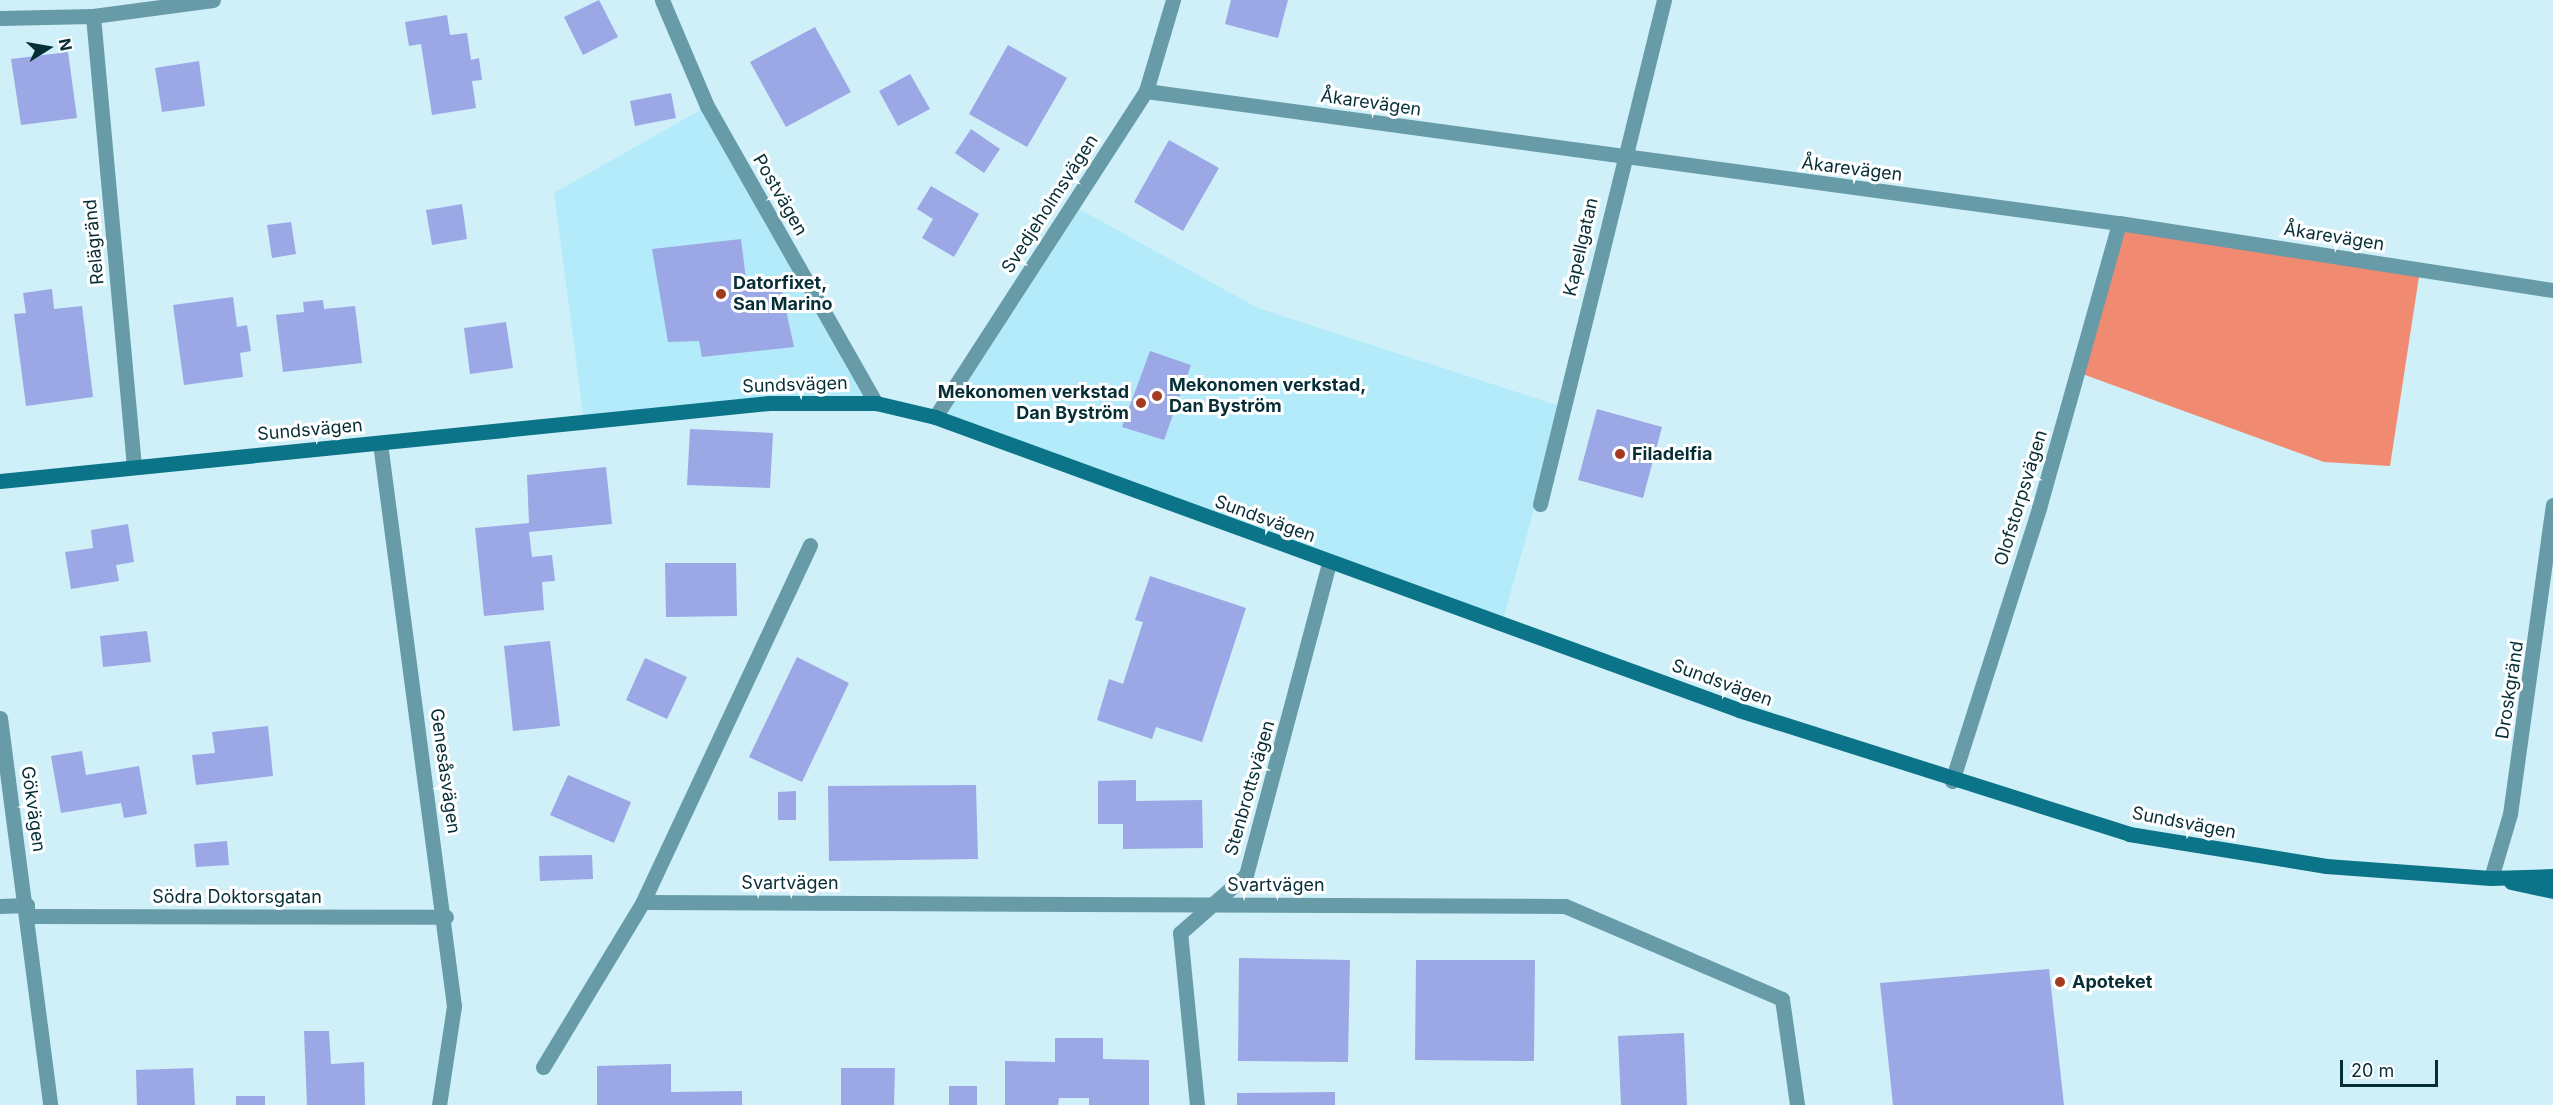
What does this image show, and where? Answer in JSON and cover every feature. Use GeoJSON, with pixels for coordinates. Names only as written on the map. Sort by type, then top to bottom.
{"type":"FeatureCollection","features":[{"type":"Feature","properties":{"kind":"street"},"geometry":{"type":"LineString","coordinates":[[0,18],[93,16],[213,0]]}},
{"type":"Feature","properties":{"kind":"street","name":"Postvägen"},"geometry":{"type":"LineString","coordinates":[[662,0],[707,106],[876,403]]}},
{"type":"Feature","properties":{"kind":"street","name":"Svedjeholmsvägen"},"geometry":{"type":"LineString","coordinates":[[935,417],[1146,91],[1173,0]]}},
{"type":"Feature","properties":{"kind":"street","name":"Kapellgatan"},"geometry":{"type":"LineString","coordinates":[[1540,504],[1664,0]]}},
{"type":"Feature","properties":{"kind":"street","name":"Relägränd"},"geometry":{"type":"LineString","coordinates":[[93,16],[134,464]]}},
{"type":"Feature","properties":{"kind":"street","name":"Åkarevägen"},"geometry":{"type":"LineString","coordinates":[[1146,91],[1623,160],[2119,223],[2553,290]]}},
{"type":"Feature","properties":{"kind":"street","name":"Olofstorpsvägen"},"geometry":{"type":"LineString","coordinates":[[1952,781],[2039,508],[2119,223]]}},
{"type":"Feature","properties":{"kind":"street","name":"Sundsvägen"},"geometry":{"type":"LineString","coordinates":[[0,481],[134,464],[380,443],[758,404],[876,403],[935,417],[1329,564],[1952,781],[2129,834],[2208,849],[2326,866],[2491,878]]}},
{"type":"Feature","properties":{"kind":"street","name":"Genesåsvägen"},"geometry":{"type":"LineString","coordinates":[[380,443],[446,917],[454,1006],[439,1105]]}},
{"type":"Feature","properties":{"kind":"street","name":"Droskgränd"},"geometry":{"type":"LineString","coordinates":[[2491,878],[2510,814],[2553,505]]}},
{"type":"Feature","properties":{"kind":"street"},"geometry":{"type":"LineString","coordinates":[[543,1067],[643,902],[810,545]]}},
{"type":"Feature","properties":{"kind":"street","name":"Stenbrottsvägen"},"geometry":{"type":"LineString","coordinates":[[1197,1105],[1180,933],[1209,904],[1246,875],[1329,564]]}},
{"type":"Feature","properties":{"kind":"street","name":"Gökvägen"},"geometry":{"type":"LineString","coordinates":[[0,718],[27,910]]}},
{"type":"Feature","properties":{"kind":"street"},"geometry":{"type":"LineString","coordinates":[[2491,878],[2553,876]]}},
{"type":"Feature","properties":{"kind":"street"},"geometry":{"type":"LineString","coordinates":[[2491,878],[2553,891]]}},
{"type":"Feature","properties":{"kind":"street","name":"Svartvägen"},"geometry":{"type":"LineString","coordinates":[[643,902],[1565,906],[1782,999],[1797,1105]]}},
{"type":"Feature","properties":{"kind":"street","name":"Södra Doktorsgatan"},"geometry":{"type":"LineString","coordinates":[[0,906],[27,910],[446,917]]}},
{"type":"Feature","properties":{"kind":"street"},"geometry":{"type":"LineString","coordinates":[[27,910],[50,1105]]}},
{"type":"Feature","properties":{"kind":"shaded area"},"geometry":{"type":"Polygon","coordinates":[[[707,106],[876,403],[584,421],[554,193],[707,106]]]}},
{"type":"Feature","properties":{"kind":"shaded area"},"geometry":{"type":"Polygon","coordinates":[[[1072,205],[1258,308],[1563,407],[1502,623],[935,417],[1072,205]]]}},
{"type":"Feature","properties":{"kind":"shaded area"},"geometry":{"type":"Polygon","coordinates":[[[2119,223],[2420,270],[2390,466],[2324,462],[2077,372],[2119,223]]]}},
{"type":"Feature","properties":{"kind":"building"},"geometry":{"type":"Polygon","coordinates":[[[599,0],[618,37],[583,55],[564,17],[599,0]]]}},
{"type":"Feature","properties":{"kind":"building"},"geometry":{"type":"Polygon","coordinates":[[[1231,0],[1288,0],[1278,38],[1225,24],[1231,0]]]}},
{"type":"Feature","properties":{"kind":"building"},"geometry":{"type":"Polygon","coordinates":[[[447,15],[450,35],[467,33],[471,60],[479,58],[482,80],[472,81],[476,108],[432,115],[421,44],[409,46],[405,22],[447,15]]]}},
{"type":"Feature","properties":{"kind":"building"},"geometry":{"type":"Polygon","coordinates":[[[815,27],[851,92],[786,127],[750,62],[815,27]]]}},
{"type":"Feature","properties":{"kind":"building"},"geometry":{"type":"Polygon","coordinates":[[[1008,45],[1067,78],[1027,147],[969,114],[1008,45]]]}},
{"type":"Feature","properties":{"kind":"building"},"geometry":{"type":"Polygon","coordinates":[[[68,52],[77,118],[21,125],[11,59],[68,52]]]}},
{"type":"Feature","properties":{"kind":"building"},"geometry":{"type":"Polygon","coordinates":[[[199,61],[205,106],[162,112],[155,68],[199,61]]]}},
{"type":"Feature","properties":{"kind":"building"},"geometry":{"type":"Polygon","coordinates":[[[910,74],[930,109],[898,126],[879,91],[910,74]]]}},
{"type":"Feature","properties":{"kind":"building"},"geometry":{"type":"Polygon","coordinates":[[[671,93],[676,118],[635,126],[630,101],[671,93]]]}},
{"type":"Feature","properties":{"kind":"building"},"geometry":{"type":"Polygon","coordinates":[[[971,129],[1000,149],[984,173],[955,153],[971,129]]]}},
{"type":"Feature","properties":{"kind":"building"},"geometry":{"type":"Polygon","coordinates":[[[1169,140],[1219,168],[1183,231],[1134,202],[1169,140]]]}},
{"type":"Feature","properties":{"kind":"building"},"geometry":{"type":"Polygon","coordinates":[[[931,186],[979,214],[954,257],[922,238],[933,219],[917,209],[931,186]]]}},
{"type":"Feature","properties":{"kind":"building"},"geometry":{"type":"Polygon","coordinates":[[[462,204],[467,239],[432,245],[426,210],[462,204]]]}},
{"type":"Feature","properties":{"kind":"building"},"geometry":{"type":"Polygon","coordinates":[[[291,222],[296,254],[272,258],[267,225],[291,222]]]}},
{"type":"Feature","properties":{"kind":"building","name":"Datorfixet, San Marino"},"geometry":{"type":"Polygon","coordinates":[[[741,239],[746,279],[765,277],[768,283],[780,282],[794,347],[702,357],[699,341],[668,342],[652,249],[741,239]]]}},
{"type":"Feature","properties":{"kind":"building"},"geometry":{"type":"Polygon","coordinates":[[[52,289],[54,309],[82,306],[93,397],[26,406],[14,314],[26,313],[23,293],[52,289]]]}},
{"type":"Feature","properties":{"kind":"building"},"geometry":{"type":"Polygon","coordinates":[[[233,297],[237,327],[247,325],[251,351],[240,353],[243,377],[184,385],[173,305],[233,297]]]}},
{"type":"Feature","properties":{"kind":"building"},"geometry":{"type":"Polygon","coordinates":[[[323,300],[324,309],[355,306],[362,363],[283,372],[276,315],[304,312],[303,302],[323,300]]]}},
{"type":"Feature","properties":{"kind":"building"},"geometry":{"type":"Polygon","coordinates":[[[506,322],[513,368],[470,374],[464,328],[506,322]]]}},
{"type":"Feature","properties":{"kind":"building","name":"Mekonomen verkstad, Dan Byström"},"geometry":{"type":"Polygon","coordinates":[[[1150,351],[1191,365],[1164,440],[1122,427],[1150,351]]]}},
{"type":"Feature","properties":{"kind":"building","name":"Filadelfia"},"geometry":{"type":"Polygon","coordinates":[[[1597,409],[1662,427],[1643,498],[1578,480],[1597,409]]]}},
{"type":"Feature","properties":{"kind":"building"},"geometry":{"type":"Polygon","coordinates":[[[690,429],[773,433],[770,488],[687,485],[690,429]]]}},
{"type":"Feature","properties":{"kind":"building"},"geometry":{"type":"Polygon","coordinates":[[[606,467],[612,524],[529,532],[532,557],[552,555],[555,581],[542,582],[544,610],[484,616],[475,528],[529,523],[527,475],[606,467]]]}},
{"type":"Feature","properties":{"kind":"building"},"geometry":{"type":"Polygon","coordinates":[[[128,524],[134,562],[116,565],[119,581],[71,589],[65,552],[93,548],[91,530],[128,524]]]}},
{"type":"Feature","properties":{"kind":"building"},"geometry":{"type":"Polygon","coordinates":[[[665,563],[736,563],[737,616],[666,617],[665,563]]]}},
{"type":"Feature","properties":{"kind":"building"},"geometry":{"type":"Polygon","coordinates":[[[1150,576],[1246,608],[1202,742],[1156,727],[1152,739],[1097,720],[1109,679],[1123,684],[1143,622],[1135,620],[1150,576]]]}},
{"type":"Feature","properties":{"kind":"building"},"geometry":{"type":"Polygon","coordinates":[[[147,631],[151,662],[103,667],[100,636],[147,631]]]}},
{"type":"Feature","properties":{"kind":"building"},"geometry":{"type":"Polygon","coordinates":[[[550,641],[560,726],[513,731],[504,646],[550,641]]]}},
{"type":"Feature","properties":{"kind":"building"},"geometry":{"type":"Polygon","coordinates":[[[797,657],[849,683],[802,782],[749,757],[797,657]]]}},
{"type":"Feature","properties":{"kind":"building"},"geometry":{"type":"Polygon","coordinates":[[[645,658],[687,677],[667,719],[626,700],[645,658]]]}},
{"type":"Feature","properties":{"kind":"building"},"geometry":{"type":"Polygon","coordinates":[[[268,726],[273,776],[196,785],[192,755],[215,753],[212,732],[268,726]]]}},
{"type":"Feature","properties":{"kind":"building"},"geometry":{"type":"Polygon","coordinates":[[[82,751],[86,775],[139,766],[147,814],[124,818],[121,803],[61,813],[51,756],[82,751]]]}},
{"type":"Feature","properties":{"kind":"building"},"geometry":{"type":"Polygon","coordinates":[[[568,775],[631,802],[614,843],[550,815],[568,775]]]}},
{"type":"Feature","properties":{"kind":"building"},"geometry":{"type":"Polygon","coordinates":[[[1136,780],[1136,801],[1202,800],[1203,848],[1123,849],[1123,824],[1098,824],[1098,781],[1136,780]]]}},
{"type":"Feature","properties":{"kind":"building"},"geometry":{"type":"Polygon","coordinates":[[[976,785],[978,859],[829,861],[828,786],[976,785]]]}},
{"type":"Feature","properties":{"kind":"building"},"geometry":{"type":"Polygon","coordinates":[[[796,791],[796,820],[778,820],[778,792],[796,791]]]}},
{"type":"Feature","properties":{"kind":"building"},"geometry":{"type":"Polygon","coordinates":[[[227,841],[229,865],[196,867],[194,844],[227,841]]]}},
{"type":"Feature","properties":{"kind":"building"},"geometry":{"type":"Polygon","coordinates":[[[592,855],[593,879],[540,881],[539,856],[592,855]]]}},
{"type":"Feature","properties":{"kind":"building"},"geometry":{"type":"Polygon","coordinates":[[[1239,958],[1350,960],[1348,1062],[1238,1061],[1239,958]]]}},
{"type":"Feature","properties":{"kind":"building"},"geometry":{"type":"Polygon","coordinates":[[[1416,960],[1535,960],[1534,1061],[1415,1060],[1416,960]]]}},
{"type":"Feature","properties":{"kind":"building"},"geometry":{"type":"Polygon","coordinates":[[[2049,969],[2064,1105],[1893,1105],[1880,983],[2049,969]]]}},
{"type":"Feature","properties":{"kind":"building"},"geometry":{"type":"Polygon","coordinates":[[[304,1031],[329,1031],[331,1064],[364,1062],[365,1105],[307,1105],[304,1031]]]}},
{"type":"Feature","properties":{"kind":"building"},"geometry":{"type":"Polygon","coordinates":[[[1684,1033],[1687,1105],[1621,1105],[1618,1036],[1684,1033]]]}},
{"type":"Feature","properties":{"kind":"building"},"geometry":{"type":"Polygon","coordinates":[[[1055,1038],[1103,1038],[1103,1059],[1149,1060],[1149,1105],[1089,1105],[1089,1098],[1059,1098],[1058,1105],[1005,1105],[1005,1061],[1055,1062],[1055,1038]]]}},
{"type":"Feature","properties":{"kind":"building"},"geometry":{"type":"Polygon","coordinates":[[[671,1064],[671,1092],[742,1091],[742,1105],[597,1105],[597,1066],[671,1064]]]}},
{"type":"Feature","properties":{"kind":"building"},"geometry":{"type":"Polygon","coordinates":[[[193,1068],[195,1105],[137,1105],[136,1070],[193,1068]]]}},
{"type":"Feature","properties":{"kind":"building"},"geometry":{"type":"Polygon","coordinates":[[[841,1068],[895,1068],[894,1105],[841,1105],[841,1068]]]}},
{"type":"Feature","properties":{"kind":"building"},"geometry":{"type":"Polygon","coordinates":[[[949,1086],[977,1086],[977,1105],[949,1105],[949,1086]]]}},
{"type":"Feature","properties":{"kind":"building"},"geometry":{"type":"Polygon","coordinates":[[[1335,1092],[1335,1105],[1237,1105],[1237,1093],[1335,1092]]]}},
{"type":"Feature","properties":{"kind":"building"},"geometry":{"type":"Polygon","coordinates":[[[236,1096],[265,1096],[265,1105],[236,1105],[236,1096]]]}},
{"type":"Feature","properties":{"kind":"place","name":"Datorfixet, San Marino"},"geometry":{"type":"Point","coordinates":[721,294]}},
{"type":"Feature","properties":{"kind":"place","name":"Mekonomen verkstad, Dan Byström"},"geometry":{"type":"Point","coordinates":[1157,396]}},
{"type":"Feature","properties":{"kind":"place","name":"Mekonomen verkstad Dan Byström"},"geometry":{"type":"Point","coordinates":[1141,403]}},
{"type":"Feature","properties":{"kind":"place","name":"Filadelfia"},"geometry":{"type":"Point","coordinates":[1620,454]}},
{"type":"Feature","properties":{"kind":"place","name":"Apoteket"},"geometry":{"type":"Point","coordinates":[2060,982]}}]}
